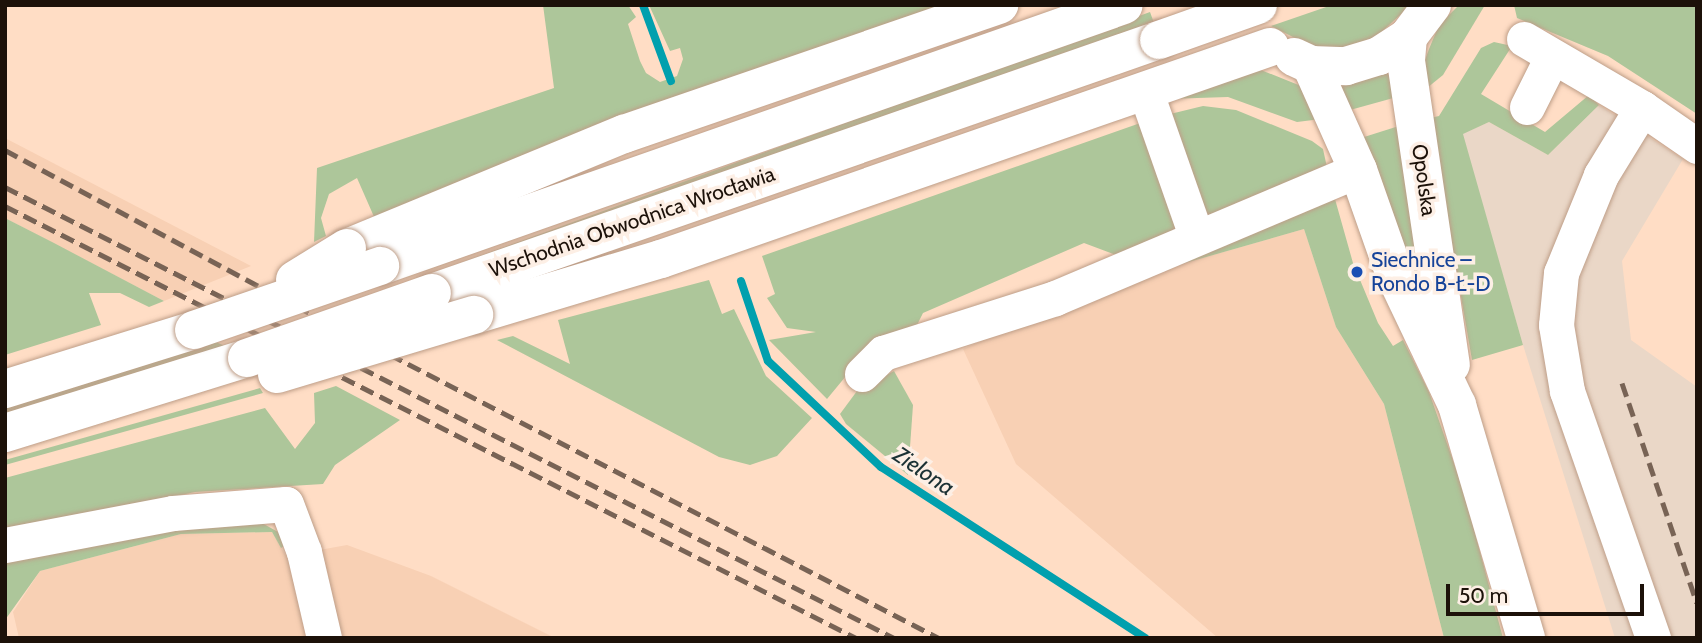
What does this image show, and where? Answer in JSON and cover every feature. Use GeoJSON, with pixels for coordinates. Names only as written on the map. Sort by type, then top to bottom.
{"type":"FeatureCollection","features":[{"type":"Feature","properties":{"kind":"main road"},"geometry":{"type":"LineString","coordinates":[[250,311],[347,248],[624,134],[999,5]]}},
{"type":"Feature","properties":{"kind":"main road","name":"Wschodnia Obwodnica Wrocławia"},"geometry":{"type":"LineString","coordinates":[[5,389],[250,311],[1124,5]]}},
{"type":"Feature","properties":{"kind":"main road"},"geometry":{"type":"LineString","coordinates":[[1233,5],[1250,31],[1270,47],[1311,65],[1346,66],[1379,56],[1409,37],[1432,5]]}},
{"type":"Feature","properties":{"kind":"main road","name":"Wschodnia Obwodnica Wrocławia"},"geometry":{"type":"LineString","coordinates":[[262,366],[432,293],[1258,5]]}},
{"type":"Feature","properties":{"kind":"main road","name":"Opolska"},"geometry":{"type":"LineString","coordinates":[[1409,37],[1406,61],[1457,405],[1526,638]]}},
{"type":"Feature","properties":{"kind":"main road"},"geometry":{"type":"LineString","coordinates":[[5,433],[156,388],[262,366],[474,315],[661,259],[1270,47]]}},
{"type":"Feature","properties":{"kind":"main road","name":"Opolska"},"geometry":{"type":"LineString","coordinates":[[1311,65],[1358,170],[1395,275],[1457,405]]}},
{"type":"Feature","properties":{"kind":"street"},"geometry":{"type":"LineString","coordinates":[[1527,107],[1538,48],[1642,108],[1697,146]]}},
{"type":"Feature","properties":{"kind":"street"},"geometry":{"type":"LineString","coordinates":[[1145,90],[1196,236]]}},
{"type":"Feature","properties":{"kind":"street"},"geometry":{"type":"LineString","coordinates":[[1642,108],[1601,175],[1576,235],[1561,273],[1556,325],[1567,391],[1653,638]]}},
{"type":"Feature","properties":{"kind":"street"},"geometry":{"type":"LineString","coordinates":[[862,373],[883,353],[1055,298],[1196,236],[1358,170]]}},
{"type":"Feature","properties":{"kind":"street"},"geometry":{"type":"LineString","coordinates":[[5,545],[173,513],[286,504],[304,552],[324,638]]}},
{"type":"Feature","properties":{"kind":"shaded area"},"geometry":{"type":"Polygon","coordinates":[[[1599,105],[1683,159],[1622,261],[1631,340],[1697,387],[1697,638],[1615,638],[1523,345],[1462,134],[1489,122],[1548,155],[1599,105]]]}},
{"type":"Feature","properties":{"kind":"shaded area"},"geometry":{"type":"Polygon","coordinates":[[[5,138],[251,266],[164,301],[5,218],[5,138]]]}},
{"type":"Feature","properties":{"kind":"shaded area"},"geometry":{"type":"Polygon","coordinates":[[[1304,229],[1336,327],[1384,404],[1444,638],[1218,638],[1016,464],[963,349],[1112,284],[1304,229]]]}},
{"type":"Feature","properties":{"kind":"shaded area"},"geometry":{"type":"Polygon","coordinates":[[[272,532],[286,556],[347,545],[431,576],[555,638],[19,638],[13,612],[40,571],[181,534],[272,532]]]}},
{"type":"Feature","properties":{"kind":"green space"},"geometry":{"type":"Polygon","coordinates":[[[543,5],[628,5],[636,17],[628,24],[640,61],[646,73],[660,82],[677,76],[683,59],[680,48],[670,51],[649,5],[947,5],[375,219],[357,178],[329,194],[321,218],[326,236],[314,242],[317,168],[554,88],[543,5]]]}},
{"type":"Feature","properties":{"kind":"green space"},"geometry":{"type":"Polygon","coordinates":[[[1332,5],[1411,5],[1376,37],[1347,47],[1313,47],[1271,26],[1332,5]]]}},
{"type":"Feature","properties":{"kind":"green space"},"geometry":{"type":"Polygon","coordinates":[[[1459,5],[1485,5],[1443,75],[1427,88],[1424,63],[1429,49],[1439,25],[1459,5]]]}},
{"type":"Feature","properties":{"kind":"green space"},"geometry":{"type":"Polygon","coordinates":[[[1514,5],[1697,5],[1697,114],[1608,56],[1517,18],[1514,5]]]}},
{"type":"Feature","properties":{"kind":"green space"},"geometry":{"type":"Polygon","coordinates":[[[1150,12],[1154,23],[408,295],[404,284],[1150,12]]]}},
{"type":"Feature","properties":{"kind":"green space"},"geometry":{"type":"Polygon","coordinates":[[[1494,42],[1512,46],[1481,94],[1545,132],[1589,95],[1599,105],[1548,155],[1489,122],[1463,134],[1523,345],[1472,360],[1430,118],[1439,116],[1481,48],[1494,42]]]}},
{"type":"Feature","properties":{"kind":"green space"},"geometry":{"type":"Polygon","coordinates":[[[1256,68],[1301,86],[1321,119],[1297,122],[1228,97],[1166,99],[1256,68]]]}},
{"type":"Feature","properties":{"kind":"green space"},"geometry":{"type":"Polygon","coordinates":[[[1389,70],[1397,97],[1350,110],[1340,87],[1344,83],[1389,70]]]}},
{"type":"Feature","properties":{"kind":"green space"},"geometry":{"type":"Polygon","coordinates":[[[1203,106],[1236,110],[1312,141],[1323,149],[1328,172],[1208,220],[1162,116],[1203,106]]]}},
{"type":"Feature","properties":{"kind":"green space"},"geometry":{"type":"Polygon","coordinates":[[[1146,121],[1177,224],[1174,235],[1124,258],[1084,243],[923,313],[917,325],[860,359],[827,399],[769,340],[816,332],[787,328],[767,298],[775,294],[762,256],[1146,121]]]}},
{"type":"Feature","properties":{"kind":"green space"},"geometry":{"type":"Polygon","coordinates":[[[1402,125],[1429,313],[1361,138],[1402,125]]]}},
{"type":"Feature","properties":{"kind":"green space"},"geometry":{"type":"Polygon","coordinates":[[[1333,192],[1353,263],[1378,323],[1393,346],[1403,340],[1429,392],[1464,492],[1503,638],[1444,638],[1384,404],[1336,327],[1304,229],[1112,284],[1333,192]]]}},
{"type":"Feature","properties":{"kind":"green space"},"geometry":{"type":"Polygon","coordinates":[[[5,218],[164,301],[149,307],[120,293],[89,293],[101,325],[5,355],[5,218]]]}},
{"type":"Feature","properties":{"kind":"green space"},"geometry":{"type":"Polygon","coordinates":[[[709,280],[722,314],[734,309],[766,376],[812,418],[777,456],[750,465],[719,457],[497,340],[513,336],[570,364],[558,320],[709,280]]]}},
{"type":"Feature","properties":{"kind":"green space"},"geometry":{"type":"Polygon","coordinates":[[[214,341],[231,349],[5,416],[5,405],[214,341]]]}},
{"type":"Feature","properties":{"kind":"green space"},"geometry":{"type":"Polygon","coordinates":[[[894,371],[913,405],[908,475],[846,424],[840,414],[857,391],[894,371]]]}},
{"type":"Feature","properties":{"kind":"green space"},"geometry":{"type":"Polygon","coordinates":[[[336,386],[400,420],[335,465],[323,484],[195,492],[5,533],[5,478],[265,408],[295,449],[315,423],[314,393],[336,386]]]}},
{"type":"Feature","properties":{"kind":"green space"},"geometry":{"type":"Polygon","coordinates":[[[260,388],[263,393],[5,465],[5,460],[260,388]]]}},
{"type":"Feature","properties":{"kind":"green space"},"geometry":{"type":"Polygon","coordinates":[[[169,523],[262,523],[278,532],[286,545],[281,548],[272,532],[181,534],[40,571],[5,620],[5,558],[169,523]]]}},
{"type":"Feature","properties":{"kind":"waterway","name":"Zielona"},"geometry":{"type":"LineString","coordinates":[[643,5],[671,81]]}},
{"type":"Feature","properties":{"kind":"waterway","name":"Zielona"},"geometry":{"type":"LineString","coordinates":[[741,281],[768,361],[881,467],[1145,638]]}},
{"type":"Feature","properties":{"kind":"railway"},"geometry":{"type":"LineString","coordinates":[[5,150],[296,306],[939,638]]}},
{"type":"Feature","properties":{"kind":"railway"},"geometry":{"type":"LineString","coordinates":[[5,187],[894,638]]}},
{"type":"Feature","properties":{"kind":"railway"},"geometry":{"type":"LineString","coordinates":[[5,206],[856,638]]}},
{"type":"Feature","properties":{"kind":"railway"},"geometry":{"type":"LineString","coordinates":[[1622,383],[1697,603]]}},
{"type":"Feature","properties":{"kind":"place","name":"Siechnice – Rondo B-Ł-D"},"geometry":{"type":"Point","coordinates":[1357,272]}}]}
